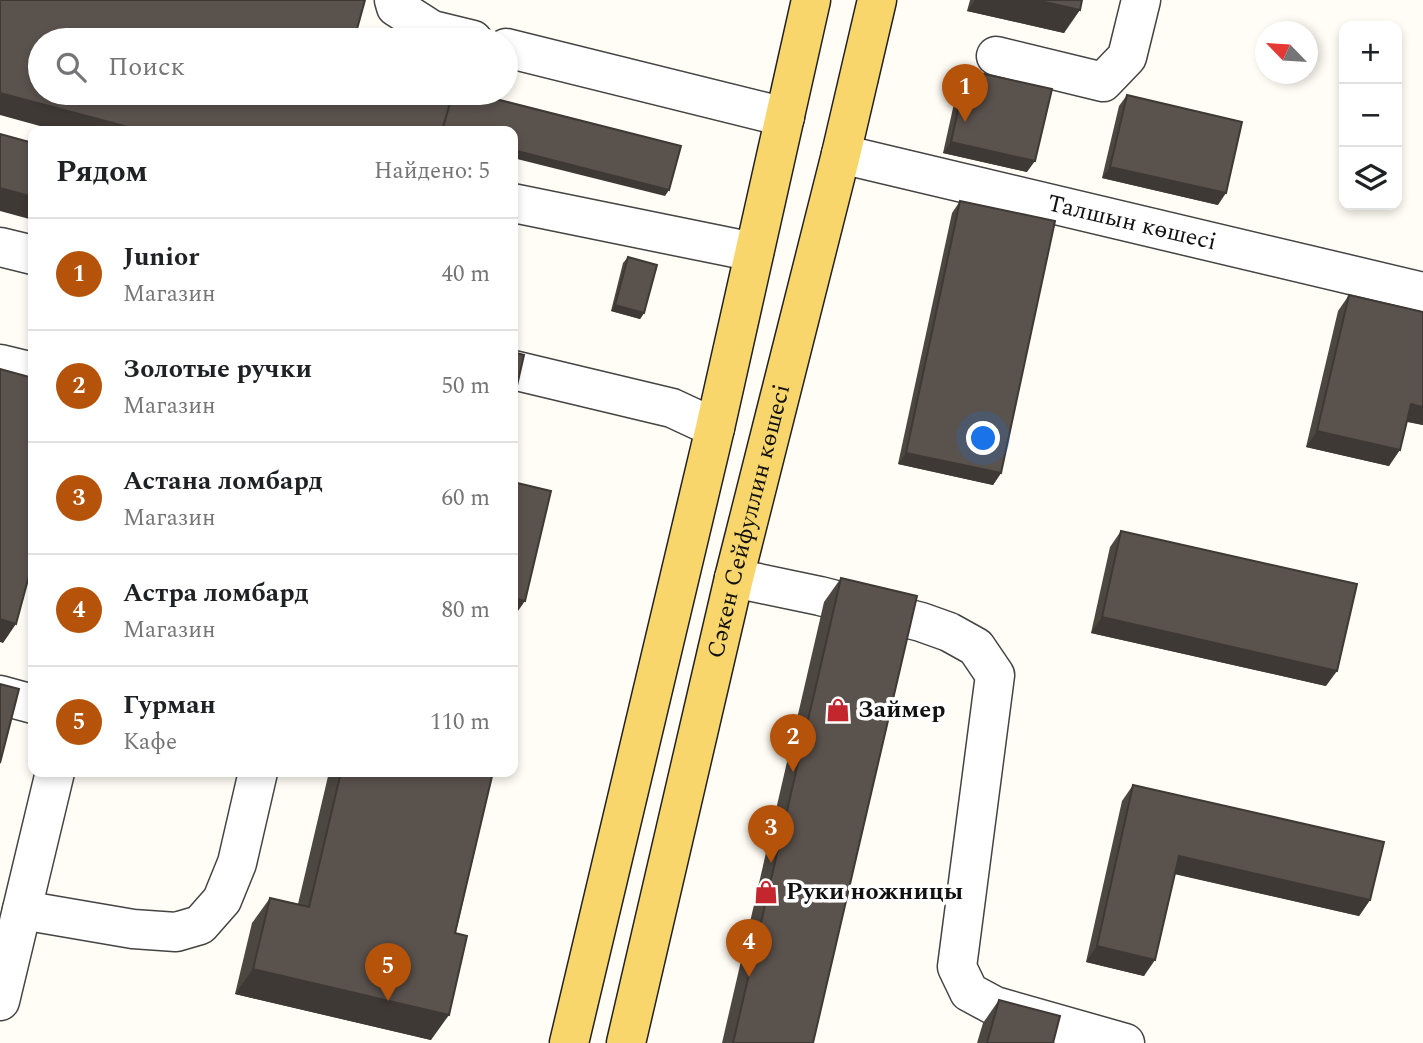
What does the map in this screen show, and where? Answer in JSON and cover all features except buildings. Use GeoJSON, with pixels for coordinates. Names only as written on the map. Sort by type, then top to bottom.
{"type":"FeatureCollection","features":[{"type":"Feature","properties":{"kind":"main road"},"geometry":{"type":"LineString","coordinates":[[569,1043],[715,428],[811,0]]}},
{"type":"Feature","properties":{"kind":"main road","name":"Сәкен Сейфуллин көшесі"},"geometry":{"type":"LineString","coordinates":[[626,1043],[734,578],[877,0]]}},
{"type":"Feature","properties":{"kind":"street"},"geometry":{"type":"LineString","coordinates":[[394,0],[396,7],[429,28]]}},
{"type":"Feature","properties":{"kind":"street"},"geometry":{"type":"LineString","coordinates":[[996,56],[1103,82],[1127,57],[1142,0]]}},
{"type":"Feature","properties":{"kind":"street"},"geometry":{"type":"LineString","coordinates":[[518,51],[785,117]]}},
{"type":"Feature","properties":{"kind":"street","name":"Талшын көшесі"},"geometry":{"type":"LineString","coordinates":[[841,154],[1423,292]]}},
{"type":"Feature","properties":{"kind":"street"},"geometry":{"type":"LineString","coordinates":[[518,204],[754,252]]}},
{"type":"Feature","properties":{"kind":"street"},"geometry":{"type":"LineString","coordinates":[[0,247],[28,254]]}},
{"type":"Feature","properties":{"kind":"street"},"geometry":{"type":"LineString","coordinates":[[0,363],[28,371]]}},
{"type":"Feature","properties":{"kind":"street"},"geometry":{"type":"LineString","coordinates":[[518,371],[672,408],[715,428]]}},
{"type":"Feature","properties":{"kind":"street"},"geometry":{"type":"LineString","coordinates":[[734,578],[820,596],[921,622],[949,632],[976,647],[995,675],[957,967],[969,992],[995,1006],[1125,1043]]}},
{"type":"Feature","properties":{"kind":"street"},"geometry":{"type":"LineString","coordinates":[[0,695],[28,703]]}},
{"type":"Feature","properties":{"kind":"street"},"geometry":{"type":"LineString","coordinates":[[0,1001],[54,777]]}},
{"type":"Feature","properties":{"kind":"street"},"geometry":{"type":"LineString","coordinates":[[22,910],[133,929],[176,932],[200,925],[222,900],[237,863],[257,777]]}},
{"type":"Feature","properties":{"kind":"place","name":"Junior"},"geometry":{"type":"Point","coordinates":[965,122]}},
{"type":"Feature","properties":{"kind":"place","name":"Займер"},"geometry":{"type":"Point","coordinates":[838,710]}},
{"type":"Feature","properties":{"kind":"place","name":"Золотые ручки"},"geometry":{"type":"Point","coordinates":[793,772]}},
{"type":"Feature","properties":{"kind":"place","name":"Астана ломбард"},"geometry":{"type":"Point","coordinates":[771,863]}},
{"type":"Feature","properties":{"kind":"place","name":"Руки ножницы"},"geometry":{"type":"Point","coordinates":[766,892]}},
{"type":"Feature","properties":{"kind":"place","name":"Астра ломбард"},"geometry":{"type":"Point","coordinates":[749,977]}},
{"type":"Feature","properties":{"kind":"place","name":"Гурман"},"geometry":{"type":"Point","coordinates":[388,1001]}}]}
